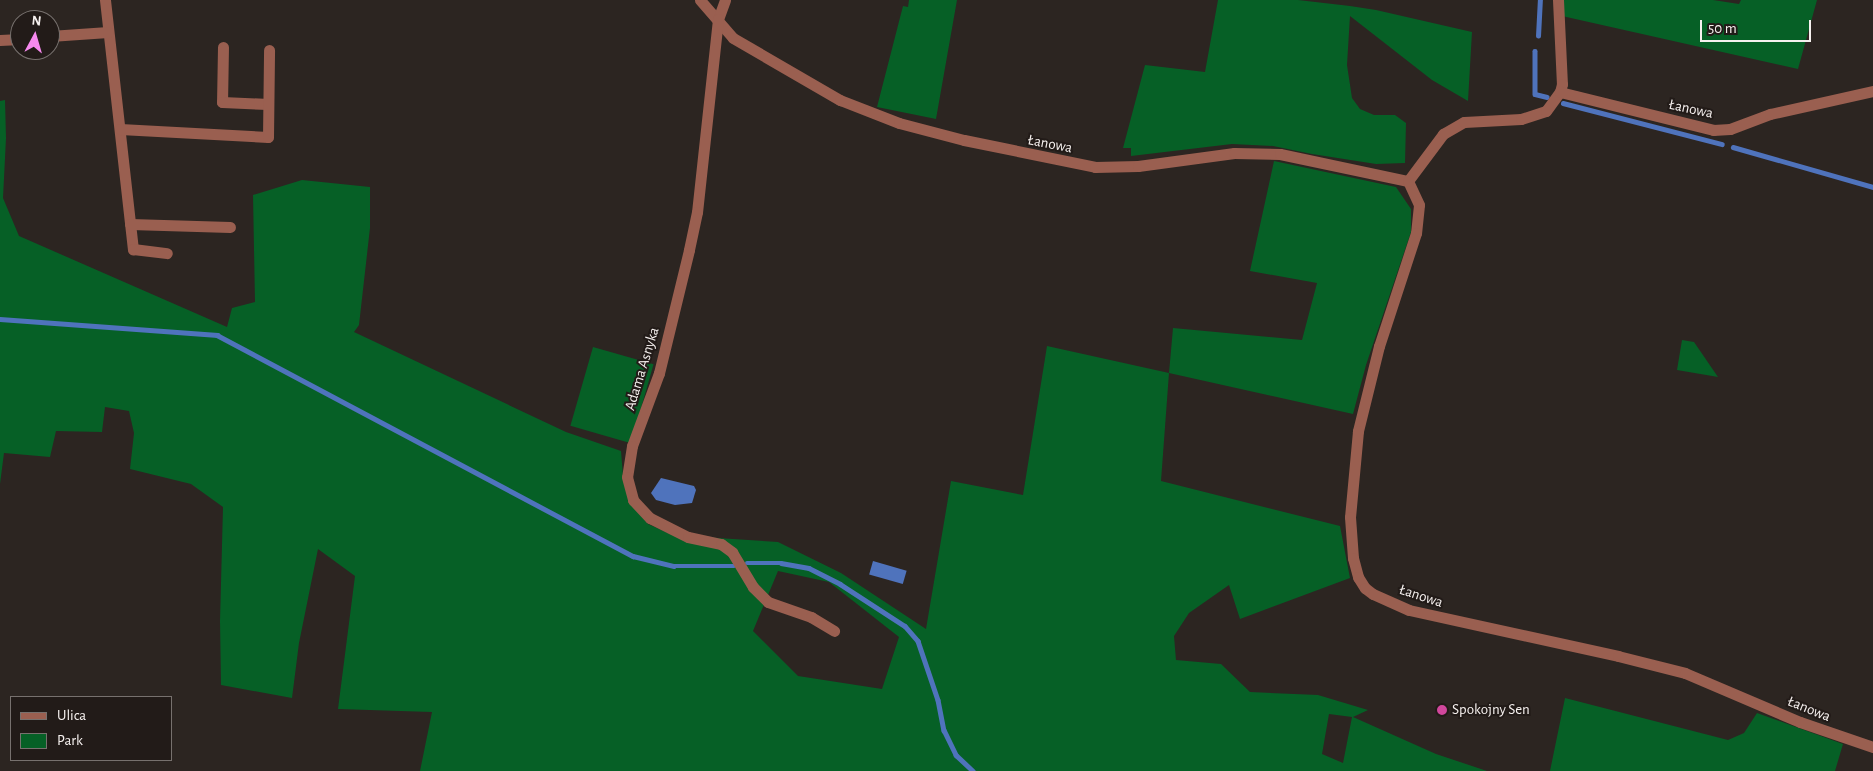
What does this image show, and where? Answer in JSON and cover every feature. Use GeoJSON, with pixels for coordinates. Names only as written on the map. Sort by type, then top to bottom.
{"type":"FeatureCollection","features":[{"type":"Feature","properties":{"kind":"street"},"geometry":{"type":"LineString","coordinates":[[105,0],[133,249],[168,253]]}},
{"type":"Feature","properties":{"kind":"street","name":"Łanowa"},"geometry":{"type":"LineString","coordinates":[[700,0],[733,38],[840,100],[899,123],[964,140],[1095,167],[1138,166],[1234,153],[1280,154],[1408,181],[1419,205],[1416,233],[1379,346],[1358,431],[1350,517],[1353,558],[1358,577],[1365,588],[1373,594],[1409,610],[1618,656],[1685,673],[1800,722],[1873,747]]}},
{"type":"Feature","properties":{"kind":"street","name":"Adama Asnyka"},"geometry":{"type":"LineString","coordinates":[[725,0],[718,19],[695,219],[660,373],[632,446],[627,477],[633,500],[650,518],[688,537],[721,544],[732,552],[753,587],[768,602],[811,617],[834,631]]}},
{"type":"Feature","properties":{"kind":"street"},"geometry":{"type":"LineString","coordinates":[[1408,181],[1443,134],[1464,122],[1521,120],[1546,111],[1560,92],[1562,84],[1558,0]]}},
{"type":"Feature","properties":{"kind":"street"},"geometry":{"type":"LineString","coordinates":[[60,35],[108,32]]}},
{"type":"Feature","properties":{"kind":"street"},"geometry":{"type":"LineString","coordinates":[[223,47],[222,102],[268,104]]}},
{"type":"Feature","properties":{"kind":"street"},"geometry":{"type":"LineString","coordinates":[[120,129],[268,137],[269,50]]}},
{"type":"Feature","properties":{"kind":"street","name":"Łanowa"},"geometry":{"type":"LineString","coordinates":[[1560,92],[1713,130],[1730,129],[1770,114],[1873,91]]}},
{"type":"Feature","properties":{"kind":"street"},"geometry":{"type":"LineString","coordinates":[[130,224],[230,227]]}},
{"type":"Feature","properties":{"kind":"green space"},"geometry":{"type":"Polygon","coordinates":[[[909,0],[957,0],[936,119],[877,107],[903,6],[908,7],[909,0]]]}},
{"type":"Feature","properties":{"kind":"green space"},"geometry":{"type":"Polygon","coordinates":[[[1218,0],[1298,0],[1350,6],[1376,10],[1472,32],[1468,101],[1432,80],[1350,16],[1347,65],[1352,98],[1360,109],[1374,115],[1395,115],[1406,123],[1405,163],[1376,164],[1273,146],[1232,144],[1131,156],[1131,148],[1123,148],[1145,65],[1205,72],[1218,0]]]}},
{"type":"Feature","properties":{"kind":"green space"},"geometry":{"type":"Polygon","coordinates":[[[1562,0],[1713,0],[1739,4],[1741,0],[1817,0],[1798,69],[1562,16],[1562,0]]]}},
{"type":"Feature","properties":{"kind":"green space"},"geometry":{"type":"Polygon","coordinates":[[[5,100],[6,138],[3,198],[19,236],[227,327],[232,308],[255,302],[253,195],[302,180],[370,187],[370,228],[359,325],[354,332],[566,432],[621,451],[623,476],[630,502],[648,524],[688,542],[702,537],[778,542],[841,573],[926,629],[951,481],[1023,495],[1047,346],[1169,373],[1161,481],[1340,526],[1350,578],[1240,619],[1229,585],[1189,613],[1174,636],[1176,660],[1221,664],[1250,692],[1318,695],[1368,710],[1353,717],[1436,754],[1487,771],[420,771],[432,712],[338,709],[355,576],[318,549],[299,643],[292,698],[221,685],[220,621],[223,507],[191,484],[130,469],[134,433],[129,411],[105,407],[102,432],[56,431],[50,457],[4,453],[0,484],[0,101],[5,100]],[[778,571],[753,631],[798,676],[882,689],[899,637],[829,582],[778,571]],[[1329,714],[1322,754],[1343,763],[1352,717],[1329,714]]]}},
{"type":"Feature","properties":{"kind":"green space"},"geometry":{"type":"Polygon","coordinates":[[[1274,161],[1396,187],[1411,209],[1411,232],[1366,365],[1353,414],[1169,373],[1173,328],[1302,340],[1317,283],[1250,271],[1274,161]]]}},
{"type":"Feature","properties":{"kind":"green space"},"geometry":{"type":"Polygon","coordinates":[[[1682,340],[1694,342],[1718,377],[1677,370],[1682,340]]]}},
{"type":"Feature","properties":{"kind":"green space"},"geometry":{"type":"Polygon","coordinates":[[[593,347],[654,364],[631,443],[570,426],[593,347]]]}},
{"type":"Feature","properties":{"kind":"green space"},"geometry":{"type":"Polygon","coordinates":[[[1565,698],[1728,740],[1744,733],[1757,713],[1843,744],[1835,771],[1550,771],[1565,698]]]}},
{"type":"Feature","properties":{"kind":"water"},"geometry":{"type":"Polygon","coordinates":[[[661,478],[694,486],[696,490],[692,503],[675,505],[656,500],[651,493],[661,478]]]}},
{"type":"Feature","properties":{"kind":"water"},"geometry":{"type":"Polygon","coordinates":[[[873,561],[907,571],[903,584],[869,574],[873,561]]]}},
{"type":"Feature","properties":{"kind":"waterway"},"geometry":{"type":"LineString","coordinates":[[1538,36],[1540,0]]}},
{"type":"Feature","properties":{"kind":"waterway"},"geometry":{"type":"LineString","coordinates":[[1535,51],[1535,94],[1547,97]]}},
{"type":"Feature","properties":{"kind":"waterway"},"geometry":{"type":"LineString","coordinates":[[1563,103],[1722,144]]}},
{"type":"Feature","properties":{"kind":"waterway"},"geometry":{"type":"LineString","coordinates":[[1733,147],[1873,187]]}},
{"type":"Feature","properties":{"kind":"waterway"},"geometry":{"type":"LineString","coordinates":[[0,319],[217,335],[633,556],[674,566],[734,566]]}},
{"type":"Feature","properties":{"kind":"waterway"},"geometry":{"type":"LineString","coordinates":[[747,563],[781,563],[809,568],[840,584],[905,626],[918,641],[938,700],[944,730],[956,755],[973,771]]}},
{"type":"Feature","properties":{"kind":"place","name":"Spokojny Sen"},"geometry":{"type":"Point","coordinates":[1442,710]}}]}
